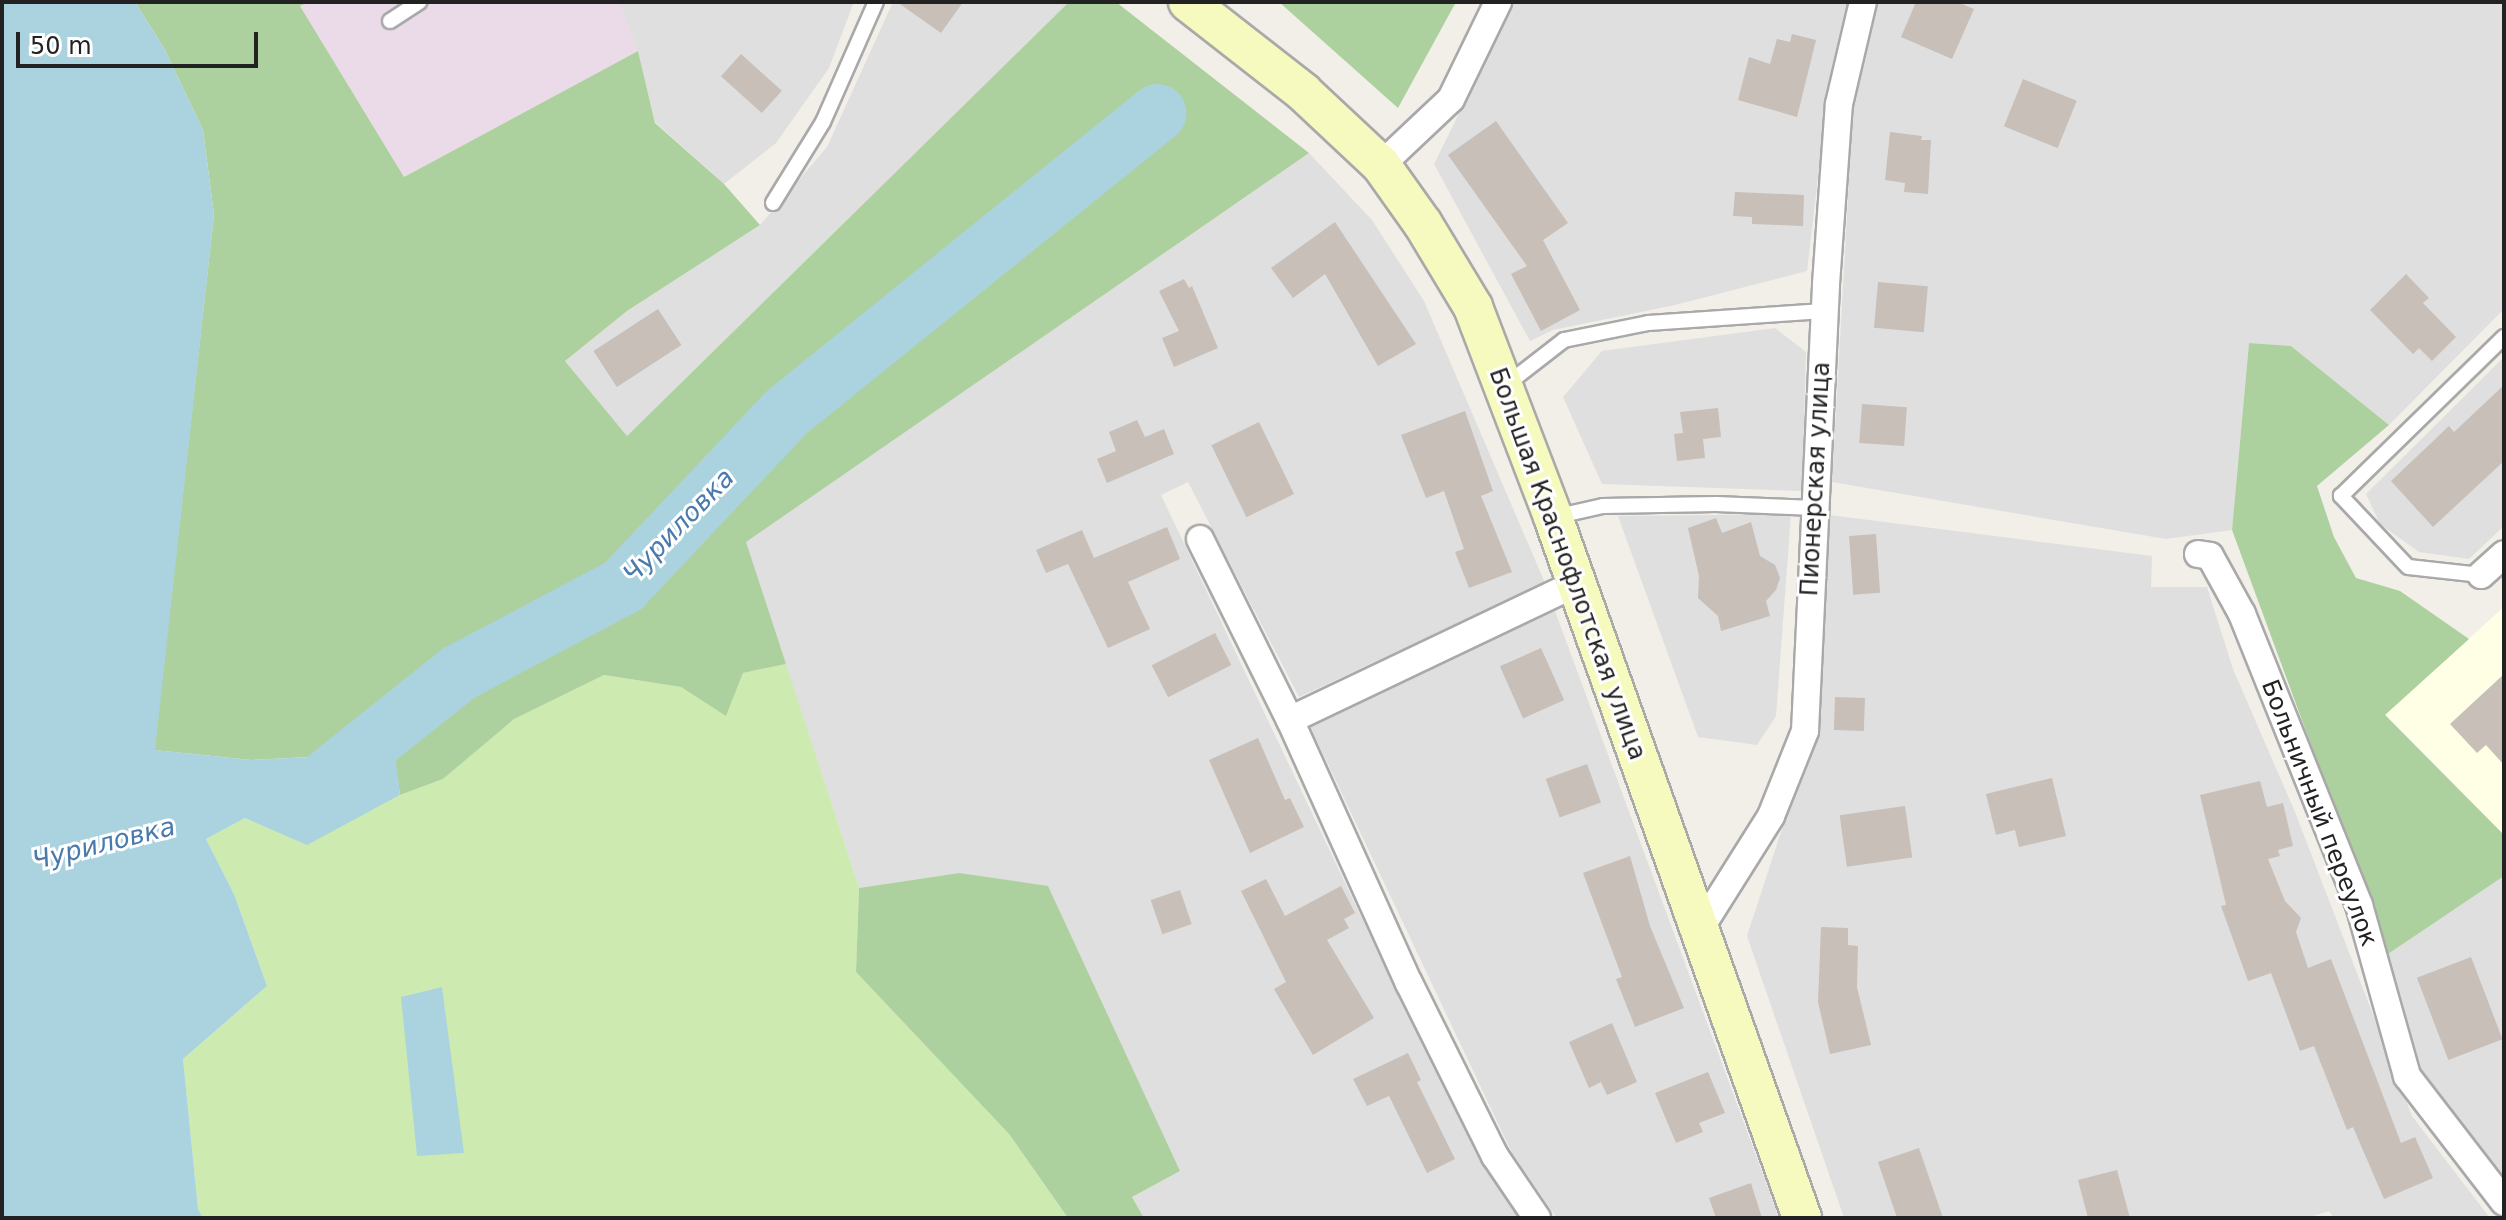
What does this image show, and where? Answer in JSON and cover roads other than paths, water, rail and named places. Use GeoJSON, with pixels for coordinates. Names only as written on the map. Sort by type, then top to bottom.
{"type":"FeatureCollection","features":[{"type":"Feature","properties":{"kind":"main road","name":"Большая Краснофлотская улица"},"geometry":{"type":"LineString","coordinates":[[1188,2],[1303,92],[1381,165],[1423,224],[1473,307],[1577,583],[1698,932],[1802,1218]]}},
{"type":"Feature","properties":{"kind":"street"},"geometry":{"type":"LineString","coordinates":[[1381,165],[1451,99],[1498,2]]}},
{"type":"Feature","properties":{"kind":"street","name":"Пионерская улица"},"geometry":{"type":"LineString","coordinates":[[1698,932],[1771,816],[1805,731],[1824,311],[1839,104],[1863,2]]}},
{"type":"Feature","properties":{"kind":"street"},"geometry":{"type":"LineString","coordinates":[[1200,539],[1290,720],[1409,983],[1495,1156],[1537,1218]]}},
{"type":"Feature","properties":{"kind":"street","name":"Больничный переулок"},"geometry":{"type":"LineString","coordinates":[[2198,554],[2210,556],[2242,614],[2359,905],[2407,1076],[2504,1202]]}},
{"type":"Feature","properties":{"kind":"street"},"geometry":{"type":"LineString","coordinates":[[2481,575],[2504,554]]}},
{"type":"Feature","properties":{"kind":"street"},"geometry":{"type":"LineString","coordinates":[[1290,720],[1577,583]]}},
{"type":"Feature","properties":{"kind":"lane"},"geometry":{"type":"LineString","coordinates":[[390,21],[419,2]]}},
{"type":"Feature","properties":{"kind":"lane"},"geometry":{"type":"LineString","coordinates":[[773,203],[823,122],[876,2]]}},
{"type":"Feature","properties":{"kind":"lane"},"geometry":{"type":"LineString","coordinates":[[1504,386],[1564,340],[1648,323],[1824,311]]}},
{"type":"Feature","properties":{"kind":"lane"},"geometry":{"type":"LineString","coordinates":[[2481,575],[2408,567],[2341,496],[2504,337]]}},
{"type":"Feature","properties":{"kind":"lane"},"geometry":{"type":"LineString","coordinates":[[1553,517],[1603,506],[1716,504],[1815,508]]}},
{"type":"Feature","properties":{"kind":"water"},"geometry":{"type":"Polygon","coordinates":[[[2,2],[135,2],[164,48],[203,130],[214,215],[155,750],[251,760],[395,753],[400,795],[307,845],[245,818],[206,839],[234,894],[267,986],[183,1059],[198,1209],[203,1218],[2,1218],[2,2]]]}},
{"type":"Feature","properties":{"kind":"water"},"geometry":{"type":"Polygon","coordinates":[[[442,987],[464,1153],[417,1156],[401,997],[442,987]]]}},
{"type":"Feature","properties":{"kind":"waterway","name":"Чуриловка"},"geometry":{"type":"LineString","coordinates":[[298,797],[306,795],[459,673],[623,586],[787,412],[1158,113]]}}]}
